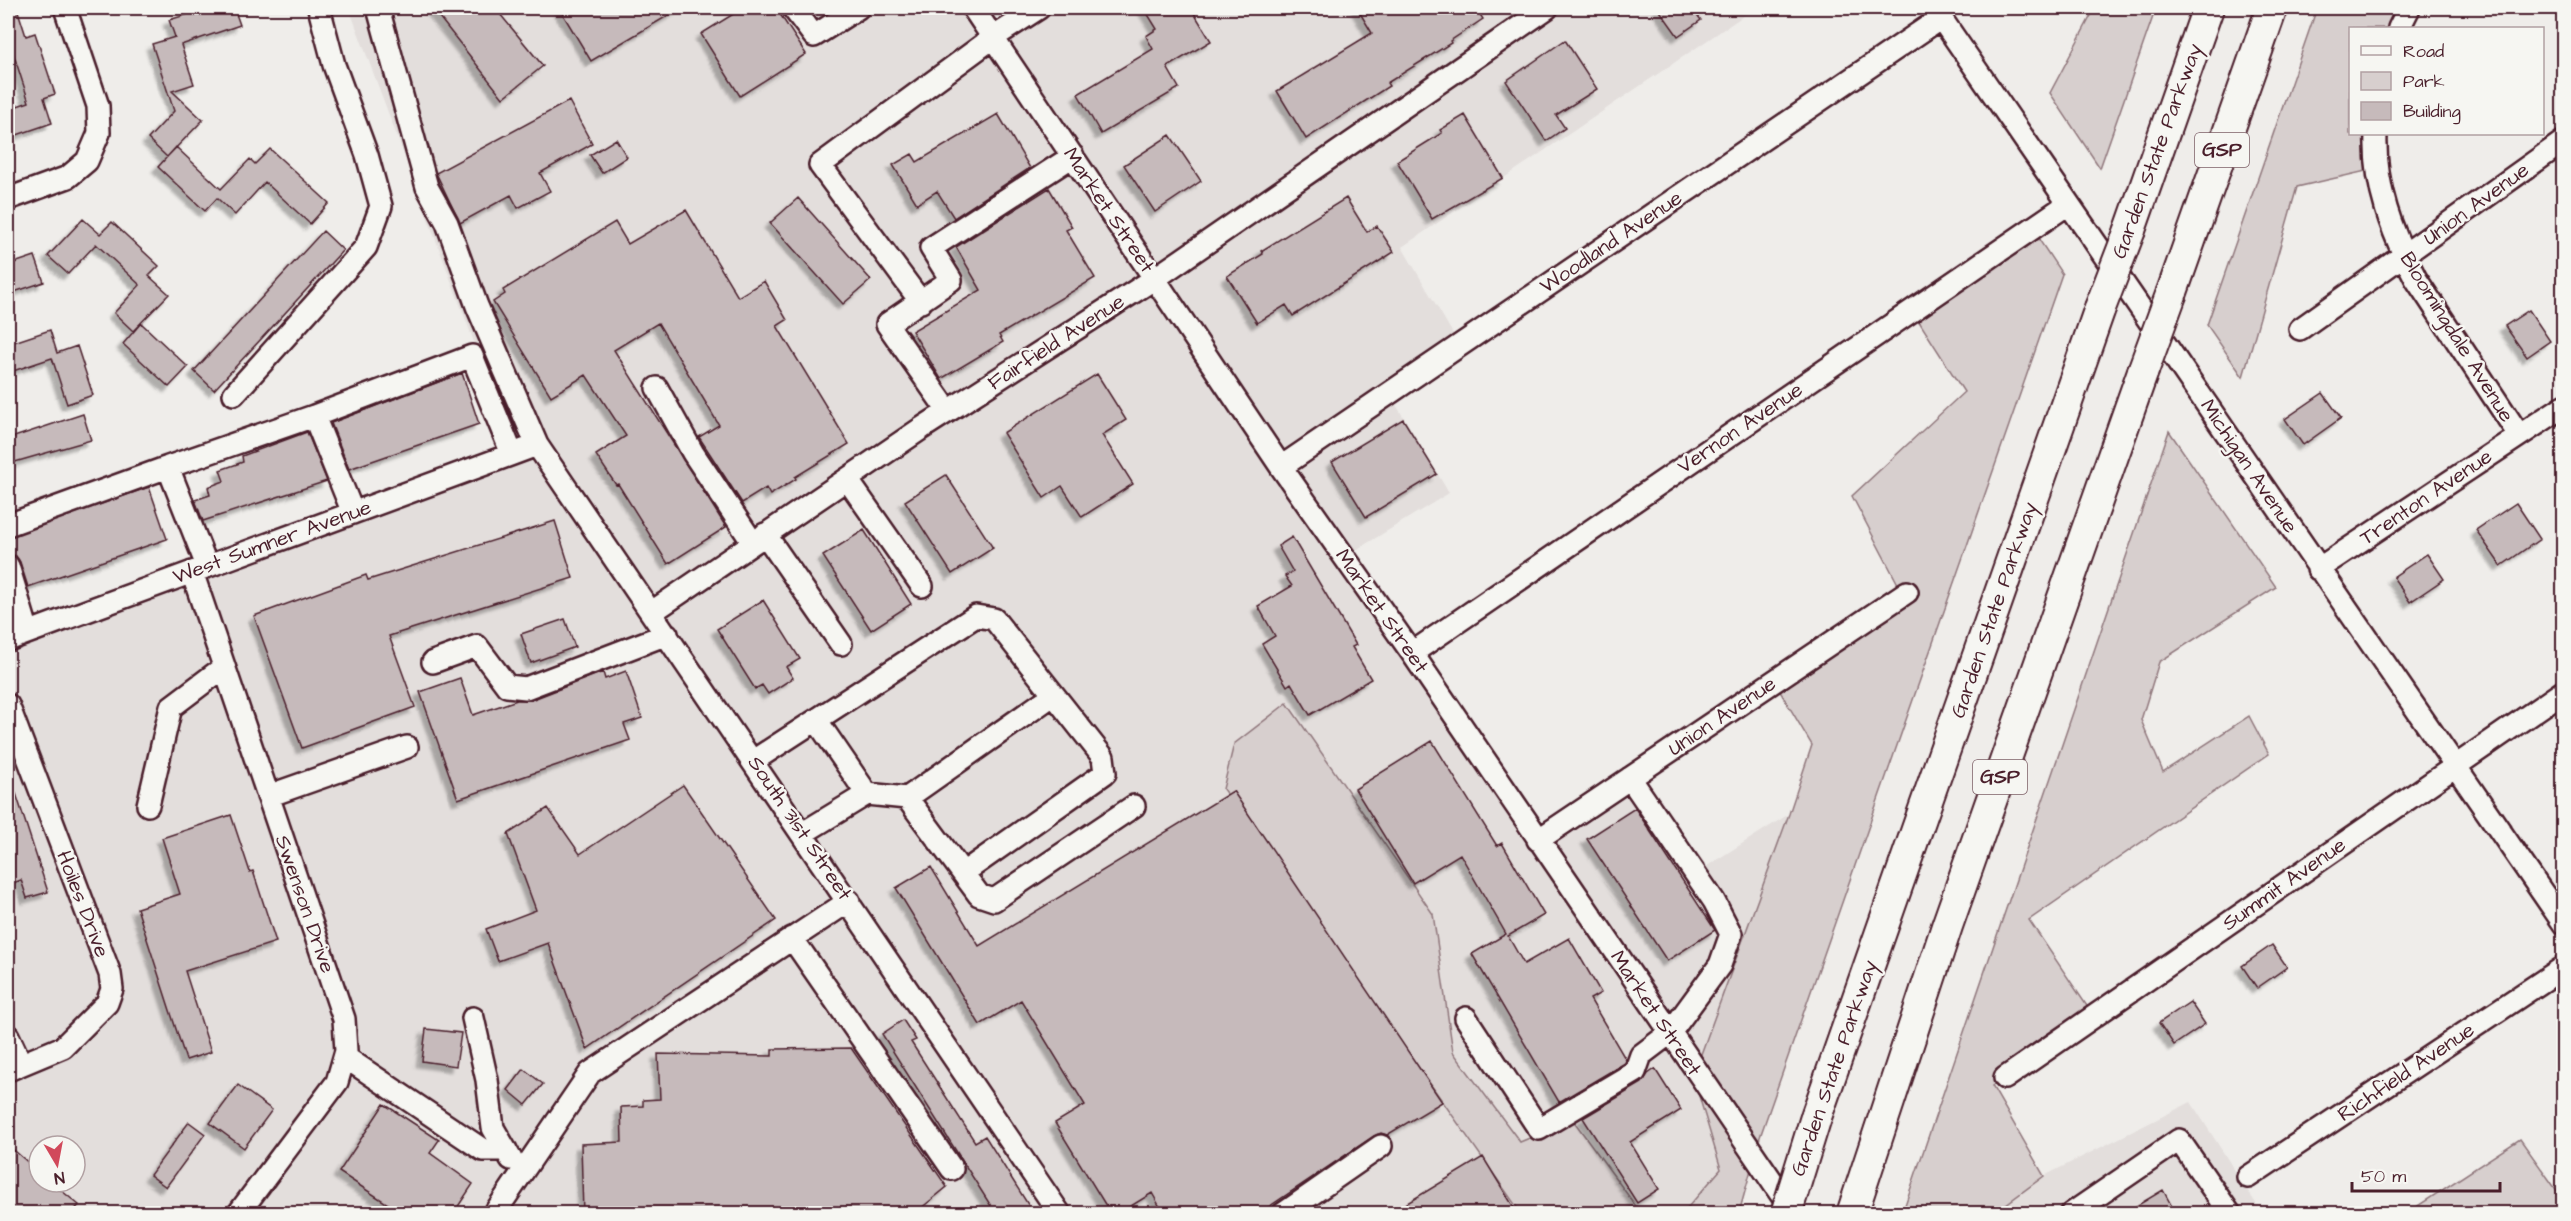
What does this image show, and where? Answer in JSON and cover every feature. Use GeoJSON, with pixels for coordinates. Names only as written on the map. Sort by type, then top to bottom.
{"type":"FeatureCollection","features":[{"type":"Feature","properties":{"kind":"highway","name":"Garden State Parkway"},"geometry":{"type":"LineString","coordinates":[[1786,1214],[1816,1117],[2100,308],[2130,230],[2208,8]]}},
{"type":"Feature","properties":{"kind":"highway","name":"GSP"},"geometry":{"type":"LineString","coordinates":[[1852,1214],[1860,1184],[1947,926],[2272,8]]}},
{"type":"Feature","properties":{"kind":"street"},"geometry":{"type":"LineString","coordinates":[[8,199],[68,177],[87,161],[99,133],[98,105],[64,8]]}},
{"type":"Feature","properties":{"kind":"street"},"geometry":{"type":"LineString","coordinates":[[234,394],[366,247],[381,206],[367,155],[334,65],[319,8]]}},
{"type":"Feature","properties":{"kind":"street","name":"South 31st Street"},"geometry":{"type":"LineString","coordinates":[[378,8],[427,187],[447,224],[477,306],[537,445],[1060,1214]]}},
{"type":"Feature","properties":{"kind":"street"},"geometry":{"type":"LineString","coordinates":[[793,8],[814,36],[858,8]]}},
{"type":"Feature","properties":{"kind":"street","name":"Market Street"},"geometry":{"type":"LineString","coordinates":[[973,8],[1281,467],[1412,653],[1794,1214]]}},
{"type":"Feature","properties":{"kind":"street"},"geometry":{"type":"LineString","coordinates":[[921,302],[820,165],[994,38],[1039,8]]}},
{"type":"Feature","properties":{"kind":"street","name":"Fairfield Avenue"},"geometry":{"type":"LineString","coordinates":[[652,612],[948,411],[1154,279],[1547,8]]}},
{"type":"Feature","properties":{"kind":"street"},"geometry":{"type":"LineString","coordinates":[[2400,27],[2409,8]]}},
{"type":"Feature","properties":{"kind":"street","name":"Michigan Avenue"},"geometry":{"type":"LineString","coordinates":[[1938,13],[2564,924]]}},
{"type":"Feature","properties":{"kind":"street","name":"Woodland Avenue"},"geometry":{"type":"LineString","coordinates":[[1281,467],[1938,13]]}},
{"type":"Feature","properties":{"kind":"street","name":"Bloomingdale Avenue"},"geometry":{"type":"LineString","coordinates":[[2376,135],[2378,172],[2383,199],[2404,255],[2416,279],[2519,435]]}},
{"type":"Feature","properties":{"kind":"street","name":"Union Avenue"},"geometry":{"type":"LineString","coordinates":[[2300,328],[2564,141]]}},
{"type":"Feature","properties":{"kind":"street"},"geometry":{"type":"LineString","coordinates":[[948,411],[887,324],[951,280],[931,248],[1073,156]]}},
{"type":"Feature","properties":{"kind":"street","name":"Vernon Avenue"},"geometry":{"type":"LineString","coordinates":[[1412,653],[2068,204]]}},
{"type":"Feature","properties":{"kind":"street"},"geometry":{"type":"LineString","coordinates":[[8,525],[314,416],[472,356],[512,454]]}},
{"type":"Feature","properties":{"kind":"street"},"geometry":{"type":"LineString","coordinates":[[657,388],[693,453],[841,644]]}},
{"type":"Feature","properties":{"kind":"street","name":"Trenton Avenue"},"geometry":{"type":"LineString","coordinates":[[2318,569],[2564,406]]}},
{"type":"Feature","properties":{"kind":"street"},"geometry":{"type":"LineString","coordinates":[[314,416],[353,513]]}},
{"type":"Feature","properties":{"kind":"street","name":"West Sumner Avenue"},"geometry":{"type":"LineString","coordinates":[[8,640],[537,445]]}},
{"type":"Feature","properties":{"kind":"street","name":"Swenson Drive"},"geometry":{"type":"LineString","coordinates":[[168,467],[200,569],[224,667],[345,1020],[345,1057],[337,1082],[238,1214]]}},
{"type":"Feature","properties":{"kind":"street"},"geometry":{"type":"LineString","coordinates":[[847,479],[922,586]]}},
{"type":"Feature","properties":{"kind":"street"},"geometry":{"type":"LineString","coordinates":[[8,567],[28,632]]}},
{"type":"Feature","properties":{"kind":"street","name":"Union Avenue"},"geometry":{"type":"LineString","coordinates":[[1538,840],[1907,592]]}},
{"type":"Feature","properties":{"kind":"street"},"geometry":{"type":"LineString","coordinates":[[753,761],[976,616],[994,619],[1103,757],[1105,773],[963,873]]}},
{"type":"Feature","properties":{"kind":"street"},"geometry":{"type":"LineString","coordinates":[[433,662],[477,646],[507,686],[526,688],[667,634]]}},
{"type":"Feature","properties":{"kind":"street"},"geometry":{"type":"LineString","coordinates":[[148,805],[171,707],[224,667]]}},
{"type":"Feature","properties":{"kind":"street","name":"Summit Avenue"},"geometry":{"type":"LineString","coordinates":[[2005,1078],[2564,691]]}},
{"type":"Feature","properties":{"kind":"street"},"geometry":{"type":"LineString","coordinates":[[803,833],[867,794],[908,798],[1053,695]]}},
{"type":"Feature","properties":{"kind":"street","name":"Hoiles Drive"},"geometry":{"type":"LineString","coordinates":[[8,705],[110,974],[112,989],[107,1003],[63,1047],[14,1067]]}},
{"type":"Feature","properties":{"kind":"street"},"geometry":{"type":"LineString","coordinates":[[817,721],[867,794]]}},
{"type":"Feature","properties":{"kind":"street"},"geometry":{"type":"LineString","coordinates":[[268,796],[407,747]]}},
{"type":"Feature","properties":{"kind":"street"},"geometry":{"type":"LineString","coordinates":[[1467,1018],[1539,1130],[1635,1072],[1641,1055],[1670,1033],[1720,965],[1731,934],[1714,901],[1630,778]]}},
{"type":"Feature","properties":{"kind":"street"},"geometry":{"type":"LineString","coordinates":[[908,798],[979,895],[994,900],[1134,806]]}},
{"type":"Feature","properties":{"kind":"street"},"geometry":{"type":"LineString","coordinates":[[494,1214],[590,1073],[849,901]]}},
{"type":"Feature","properties":{"kind":"street"},"geometry":{"type":"LineString","coordinates":[[792,939],[952,1169]]}},
{"type":"Feature","properties":{"kind":"street","name":"Richfield Avenue"},"geometry":{"type":"LineString","coordinates":[[2248,1177],[2564,967]]}},
{"type":"Feature","properties":{"kind":"street"},"geometry":{"type":"LineString","coordinates":[[473,1018],[487,1080],[494,1128],[520,1176]]}},
{"type":"Feature","properties":{"kind":"street"},"geometry":{"type":"LineString","coordinates":[[8,1036],[14,1067]]}},
{"type":"Feature","properties":{"kind":"street"},"geometry":{"type":"LineString","coordinates":[[345,1057],[483,1150],[506,1150]]}},
{"type":"Feature","properties":{"kind":"street"},"geometry":{"type":"LineString","coordinates":[[2071,1214],[2179,1140],[2230,1214]]}},
{"type":"Feature","properties":{"kind":"street"},"geometry":{"type":"LineString","coordinates":[[1283,1214],[1381,1146]]}},
{"type":"Feature","properties":{"kind":"shaded area"},"geometry":{"type":"Polygon","coordinates":[[[349,8],[1755,8],[1402,247],[1459,344],[1389,393],[1449,493],[1343,558],[1536,842],[1638,771],[1707,866],[1789,814],[1693,1076],[1721,1169],[1682,1213],[1641,1213],[1573,1120],[1520,1142],[1453,1052],[1433,914],[1223,789],[1521,1213],[8,1214],[8,651],[519,462],[349,8]]]}},
{"type":"Feature","properties":{"kind":"shaded area"},"geometry":{"type":"Polygon","coordinates":[[[2191,1102],[2262,1213],[1994,1214],[2044,1176],[2191,1102]]]}},
{"type":"Feature","properties":{"kind":"green space"},"geometry":{"type":"Polygon","coordinates":[[[2095,8],[2156,8],[2100,168],[2050,93],[2095,8]]]}},
{"type":"Feature","properties":{"kind":"green space"},"geometry":{"type":"Polygon","coordinates":[[[2317,8],[2402,8],[2389,27],[2349,27],[2349,135],[2378,135],[2375,169],[2297,187],[2243,377],[2207,325],[2317,8]]]}},
{"type":"Feature","properties":{"kind":"green space"},"geometry":{"type":"Polygon","coordinates":[[[2028,223],[2062,274],[1760,1137],[1739,1213],[1682,1214],[1721,1169],[1693,1076],[1812,745],[1775,683],[1899,586],[1852,496],[1964,392],[1911,309],[2028,223]]]}},
{"type":"Feature","properties":{"kind":"green space"},"geometry":{"type":"Polygon","coordinates":[[[2169,431],[2276,587],[2159,662],[2141,720],[2163,772],[2249,716],[2269,754],[2029,920],[2093,1015],[1992,1086],[2044,1176],[1994,1213],[1902,1214],[2169,431]]]}},
{"type":"Feature","properties":{"kind":"green space"},"geometry":{"type":"Polygon","coordinates":[[[1287,703],[1433,914],[1453,1052],[1520,1142],[1573,1120],[1641,1213],[1521,1213],[1223,789],[1234,744],[1287,703]]]}},
{"type":"Feature","properties":{"kind":"green space"},"geometry":{"type":"Polygon","coordinates":[[[2520,1139],[2563,1199],[2563,1213],[2407,1213],[2520,1139]]]}},
{"type":"Feature","properties":{"kind":"building"},"geometry":{"type":"Polygon","coordinates":[[[8,8],[17,8],[26,36],[35,33],[55,94],[44,98],[52,123],[8,138],[8,109],[29,102],[8,37],[8,8]]]}},
{"type":"Feature","properties":{"kind":"building"},"geometry":{"type":"Polygon","coordinates":[[[208,8],[234,8],[240,25],[181,45],[194,84],[172,91],[203,120],[167,157],[148,139],[174,111],[152,44],[175,37],[169,20],[208,8]]]}},
{"type":"Feature","properties":{"kind":"building"},"geometry":{"type":"Polygon","coordinates":[[[432,8],[495,8],[543,66],[503,98],[432,8]]]}},
{"type":"Feature","properties":{"kind":"building"},"geometry":{"type":"Polygon","coordinates":[[[559,8],[681,8],[591,61],[559,8]]]}},
{"type":"Feature","properties":{"kind":"building"},"geometry":{"type":"Polygon","coordinates":[[[743,8],[776,8],[806,54],[740,96],[701,34],[743,8]]]}},
{"type":"Feature","properties":{"kind":"building"},"geometry":{"type":"Polygon","coordinates":[[[1144,8],[1191,8],[1211,41],[1167,67],[1179,88],[1101,134],[1078,94],[1153,49],[1146,36],[1157,29],[1144,8]]]}},
{"type":"Feature","properties":{"kind":"building"},"geometry":{"type":"Polygon","coordinates":[[[1357,8],[1476,8],[1483,19],[1450,41],[1451,43],[1387,83],[1389,86],[1306,139],[1277,91],[1372,33],[1357,8]]]}},
{"type":"Feature","properties":{"kind":"building"},"geometry":{"type":"Polygon","coordinates":[[[1658,8],[1692,8],[1701,20],[1678,36],[1658,8]]]}},
{"type":"Feature","properties":{"kind":"building"},"geometry":{"type":"Polygon","coordinates":[[[1565,40],[1597,89],[1556,115],[1565,128],[1546,141],[1506,81],[1565,40]]]}},
{"type":"Feature","properties":{"kind":"building"},"geometry":{"type":"Polygon","coordinates":[[[569,101],[592,144],[540,173],[550,191],[518,208],[511,195],[460,223],[436,173],[569,101]]]}},
{"type":"Feature","properties":{"kind":"building"},"geometry":{"type":"Polygon","coordinates":[[[998,114],[1030,168],[954,218],[937,191],[917,204],[893,165],[912,154],[917,162],[998,114]]]}},
{"type":"Feature","properties":{"kind":"building"},"geometry":{"type":"Polygon","coordinates":[[[1465,115],[1503,178],[1432,219],[1397,161],[1442,133],[1440,130],[1465,115]]]}},
{"type":"Feature","properties":{"kind":"building"},"geometry":{"type":"Polygon","coordinates":[[[1170,135],[1201,181],[1155,212],[1124,165],[1170,135]]]}},
{"type":"Feature","properties":{"kind":"building"},"geometry":{"type":"Polygon","coordinates":[[[616,139],[627,157],[602,173],[590,155],[616,139]]]}},
{"type":"Feature","properties":{"kind":"building"},"geometry":{"type":"Polygon","coordinates":[[[176,147],[221,189],[250,159],[255,164],[270,149],[329,203],[310,224],[265,182],[235,215],[217,198],[205,211],[158,167],[176,147]]]}},
{"type":"Feature","properties":{"kind":"building"},"geometry":{"type":"Polygon","coordinates":[[[1049,188],[1072,227],[1066,230],[1095,278],[999,335],[1003,342],[941,379],[912,331],[981,290],[956,247],[1049,188]]]}},
{"type":"Feature","properties":{"kind":"building"},"geometry":{"type":"Polygon","coordinates":[[[798,198],[871,280],[843,304],[770,223],[798,198]]]}},
{"type":"Feature","properties":{"kind":"building"},"geometry":{"type":"Polygon","coordinates":[[[1346,198],[1367,232],[1377,226],[1394,252],[1293,316],[1286,305],[1257,323],[1227,276],[1263,254],[1261,251],[1346,198]]]}},
{"type":"Feature","properties":{"kind":"building"},"geometry":{"type":"Polygon","coordinates":[[[686,210],[738,297],[764,281],[787,320],[777,326],[849,444],[770,495],[766,488],[742,503],[699,437],[719,425],[658,323],[614,350],[726,527],[668,564],[618,484],[616,485],[596,455],[626,436],[586,375],[551,396],[493,302],[505,294],[503,290],[615,222],[628,244],[686,210]]]}},
{"type":"Feature","properties":{"kind":"building"},"geometry":{"type":"Polygon","coordinates":[[[83,219],[100,234],[112,222],[159,266],[149,276],[169,294],[133,331],[114,313],[140,285],[96,244],[68,274],[48,256],[83,219]]]}},
{"type":"Feature","properties":{"kind":"building"},"geometry":{"type":"Polygon","coordinates":[[[323,231],[343,250],[214,390],[194,371],[323,231]]]}},
{"type":"Feature","properties":{"kind":"building"},"geometry":{"type":"Polygon","coordinates":[[[35,256],[44,282],[8,294],[8,265],[35,256]]]}},
{"type":"Feature","properties":{"kind":"building"},"geometry":{"type":"Polygon","coordinates":[[[2529,310],[2550,341],[2527,357],[2505,326],[2529,310]]]}},
{"type":"Feature","properties":{"kind":"building"},"geometry":{"type":"Polygon","coordinates":[[[141,323],[188,367],[169,387],[123,344],[141,323]]]}},
{"type":"Feature","properties":{"kind":"building"},"geometry":{"type":"Polygon","coordinates":[[[50,330],[57,353],[77,346],[93,395],[67,404],[52,358],[10,372],[8,344],[50,330]]]}},
{"type":"Feature","properties":{"kind":"building"},"geometry":{"type":"Polygon","coordinates":[[[462,373],[479,424],[349,469],[331,423],[462,373]]]}},
{"type":"Feature","properties":{"kind":"building"},"geometry":{"type":"Polygon","coordinates":[[[1097,374],[1126,420],[1102,435],[1133,484],[1082,517],[1062,486],[1044,498],[1003,433],[1097,374]]]}},
{"type":"Feature","properties":{"kind":"building"},"geometry":{"type":"Polygon","coordinates":[[[2323,393],[2341,418],[2303,445],[2285,419],[2323,393]]]}},
{"type":"Feature","properties":{"kind":"building"},"geometry":{"type":"Polygon","coordinates":[[[83,414],[91,440],[8,464],[8,439],[83,414]]]}},
{"type":"Feature","properties":{"kind":"building"},"geometry":{"type":"Polygon","coordinates":[[[1403,419],[1437,474],[1366,517],[1332,462],[1403,419]]]}},
{"type":"Feature","properties":{"kind":"building"},"geometry":{"type":"Polygon","coordinates":[[[307,432],[327,481],[203,521],[195,500],[210,495],[208,487],[224,481],[220,470],[243,462],[242,456],[307,432]]]}},
{"type":"Feature","properties":{"kind":"building"},"geometry":{"type":"Polygon","coordinates":[[[946,475],[993,548],[952,574],[905,501],[946,475]]]}},
{"type":"Feature","properties":{"kind":"building"},"geometry":{"type":"Polygon","coordinates":[[[149,487],[167,539],[28,587],[20,562],[16,556],[8,554],[8,537],[149,487]]]}},
{"type":"Feature","properties":{"kind":"building"},"geometry":{"type":"Polygon","coordinates":[[[2516,503],[2540,539],[2501,566],[2476,530],[2516,503]]]}},
{"type":"Feature","properties":{"kind":"building"},"geometry":{"type":"Polygon","coordinates":[[[555,521],[573,578],[389,636],[415,707],[302,748],[254,616],[366,575],[368,580],[555,521]]]}},
{"type":"Feature","properties":{"kind":"building"},"geometry":{"type":"Polygon","coordinates":[[[864,530],[911,604],[871,630],[823,556],[864,530]]]}},
{"type":"Feature","properties":{"kind":"building"},"geometry":{"type":"Polygon","coordinates":[[[1292,537],[1356,645],[1352,647],[1371,679],[1310,715],[1291,683],[1287,686],[1262,644],[1275,636],[1258,606],[1292,586],[1285,576],[1293,572],[1278,546],[1292,537]]]}},
{"type":"Feature","properties":{"kind":"building"},"geometry":{"type":"Polygon","coordinates":[[[2427,554],[2444,579],[2410,602],[2393,577],[2427,554]]]}},
{"type":"Feature","properties":{"kind":"building"},"geometry":{"type":"Polygon","coordinates":[[[763,600],[800,659],[786,667],[793,678],[768,694],[762,685],[755,689],[717,629],[763,600]]]}},
{"type":"Feature","properties":{"kind":"building"},"geometry":{"type":"Polygon","coordinates":[[[565,619],[575,647],[531,663],[521,634],[565,619]]]}},
{"type":"Feature","properties":{"kind":"building"},"geometry":{"type":"Polygon","coordinates":[[[626,671],[642,718],[624,724],[630,740],[458,799],[420,692],[460,678],[473,715],[517,700],[531,700],[603,672],[605,679],[626,671]]]}},
{"type":"Feature","properties":{"kind":"building"},"geometry":{"type":"Polygon","coordinates":[[[1432,741],[1497,846],[1502,843],[1544,915],[1508,936],[1524,964],[1569,938],[1601,993],[1590,999],[1626,1060],[1625,1063],[1559,1102],[1472,954],[1506,934],[1460,854],[1413,883],[1355,789],[1432,741]]]}},
{"type":"Feature","properties":{"kind":"building"},"geometry":{"type":"Polygon","coordinates":[[[8,778],[11,778],[48,892],[27,898],[21,880],[8,885],[8,778]]]}},
{"type":"Feature","properties":{"kind":"building"},"geometry":{"type":"Polygon","coordinates":[[[683,785],[776,920],[587,1049],[548,943],[498,961],[486,929],[536,910],[508,834],[548,808],[580,854],[683,785]]]}},
{"type":"Feature","properties":{"kind":"building"},"geometry":{"type":"Polygon","coordinates":[[[1233,791],[1442,1102],[1387,1135],[1381,1133],[1374,1136],[1258,1214],[1164,1214],[1152,1193],[1118,1214],[1111,1214],[1055,1123],[1085,1105],[1021,1000],[980,1025],[896,888],[931,867],[979,946],[1233,791]]]}},
{"type":"Feature","properties":{"kind":"building"},"geometry":{"type":"Polygon","coordinates":[[[1635,808],[1715,930],[1667,961],[1587,839],[1635,808]]]}},
{"type":"Feature","properties":{"kind":"building"},"geometry":{"type":"Polygon","coordinates":[[[231,815],[250,872],[253,871],[276,942],[185,971],[211,1052],[186,1060],[137,908],[180,894],[162,838],[231,815]]]}},
{"type":"Feature","properties":{"kind":"building"},"geometry":{"type":"Polygon","coordinates":[[[2272,945],[2287,967],[2257,988],[2242,966],[2272,945]]]}},
{"type":"Feature","properties":{"kind":"building"},"geometry":{"type":"Polygon","coordinates":[[[2190,1002],[2205,1024],[2174,1045],[2159,1023],[2190,1002]]]}},
{"type":"Feature","properties":{"kind":"building"},"geometry":{"type":"Polygon","coordinates":[[[903,1020],[916,1040],[911,1042],[975,1142],[985,1136],[1034,1214],[996,1214],[882,1034],[903,1020]]]}},
{"type":"Feature","properties":{"kind":"building"},"geometry":{"type":"Polygon","coordinates":[[[426,1029],[461,1033],[456,1066],[422,1061],[426,1029]]]}},
{"type":"Feature","properties":{"kind":"building"},"geometry":{"type":"Polygon","coordinates":[[[851,1048],[947,1187],[920,1209],[920,1214],[583,1214],[581,1144],[622,1142],[621,1107],[643,1106],[643,1100],[660,1099],[658,1054],[772,1056],[772,1049],[851,1048]]]}},
{"type":"Feature","properties":{"kind":"building"},"geometry":{"type":"Polygon","coordinates":[[[524,1069],[543,1084],[526,1105],[508,1090],[524,1069]]]}},
{"type":"Feature","properties":{"kind":"building"},"geometry":{"type":"Polygon","coordinates":[[[1655,1069],[1681,1110],[1630,1142],[1659,1189],[1637,1203],[1583,1118],[1642,1083],[1655,1069]]]}},
{"type":"Feature","properties":{"kind":"building"},"geometry":{"type":"Polygon","coordinates":[[[238,1085],[272,1110],[244,1148],[210,1123],[238,1085]]]}},
{"type":"Feature","properties":{"kind":"building"},"geometry":{"type":"Polygon","coordinates":[[[384,1104],[439,1140],[430,1153],[473,1184],[453,1214],[403,1214],[339,1172],[384,1104]]]}},
{"type":"Feature","properties":{"kind":"building"},"geometry":{"type":"Polygon","coordinates":[[[189,1122],[205,1134],[166,1187],[150,1175],[189,1122]]]}},
{"type":"Feature","properties":{"kind":"building"},"geometry":{"type":"Polygon","coordinates":[[[8,1145],[27,1162],[27,1194],[66,1194],[79,1205],[71,1214],[8,1214],[8,1145]]]}},
{"type":"Feature","properties":{"kind":"building"},"geometry":{"type":"Polygon","coordinates":[[[1483,1157],[1518,1214],[1389,1214],[1483,1157]]]}},
{"type":"Feature","properties":{"kind":"building"},"geometry":{"type":"Polygon","coordinates":[[[2163,1190],[2176,1214],[2123,1214],[2163,1190]]]}}]}
